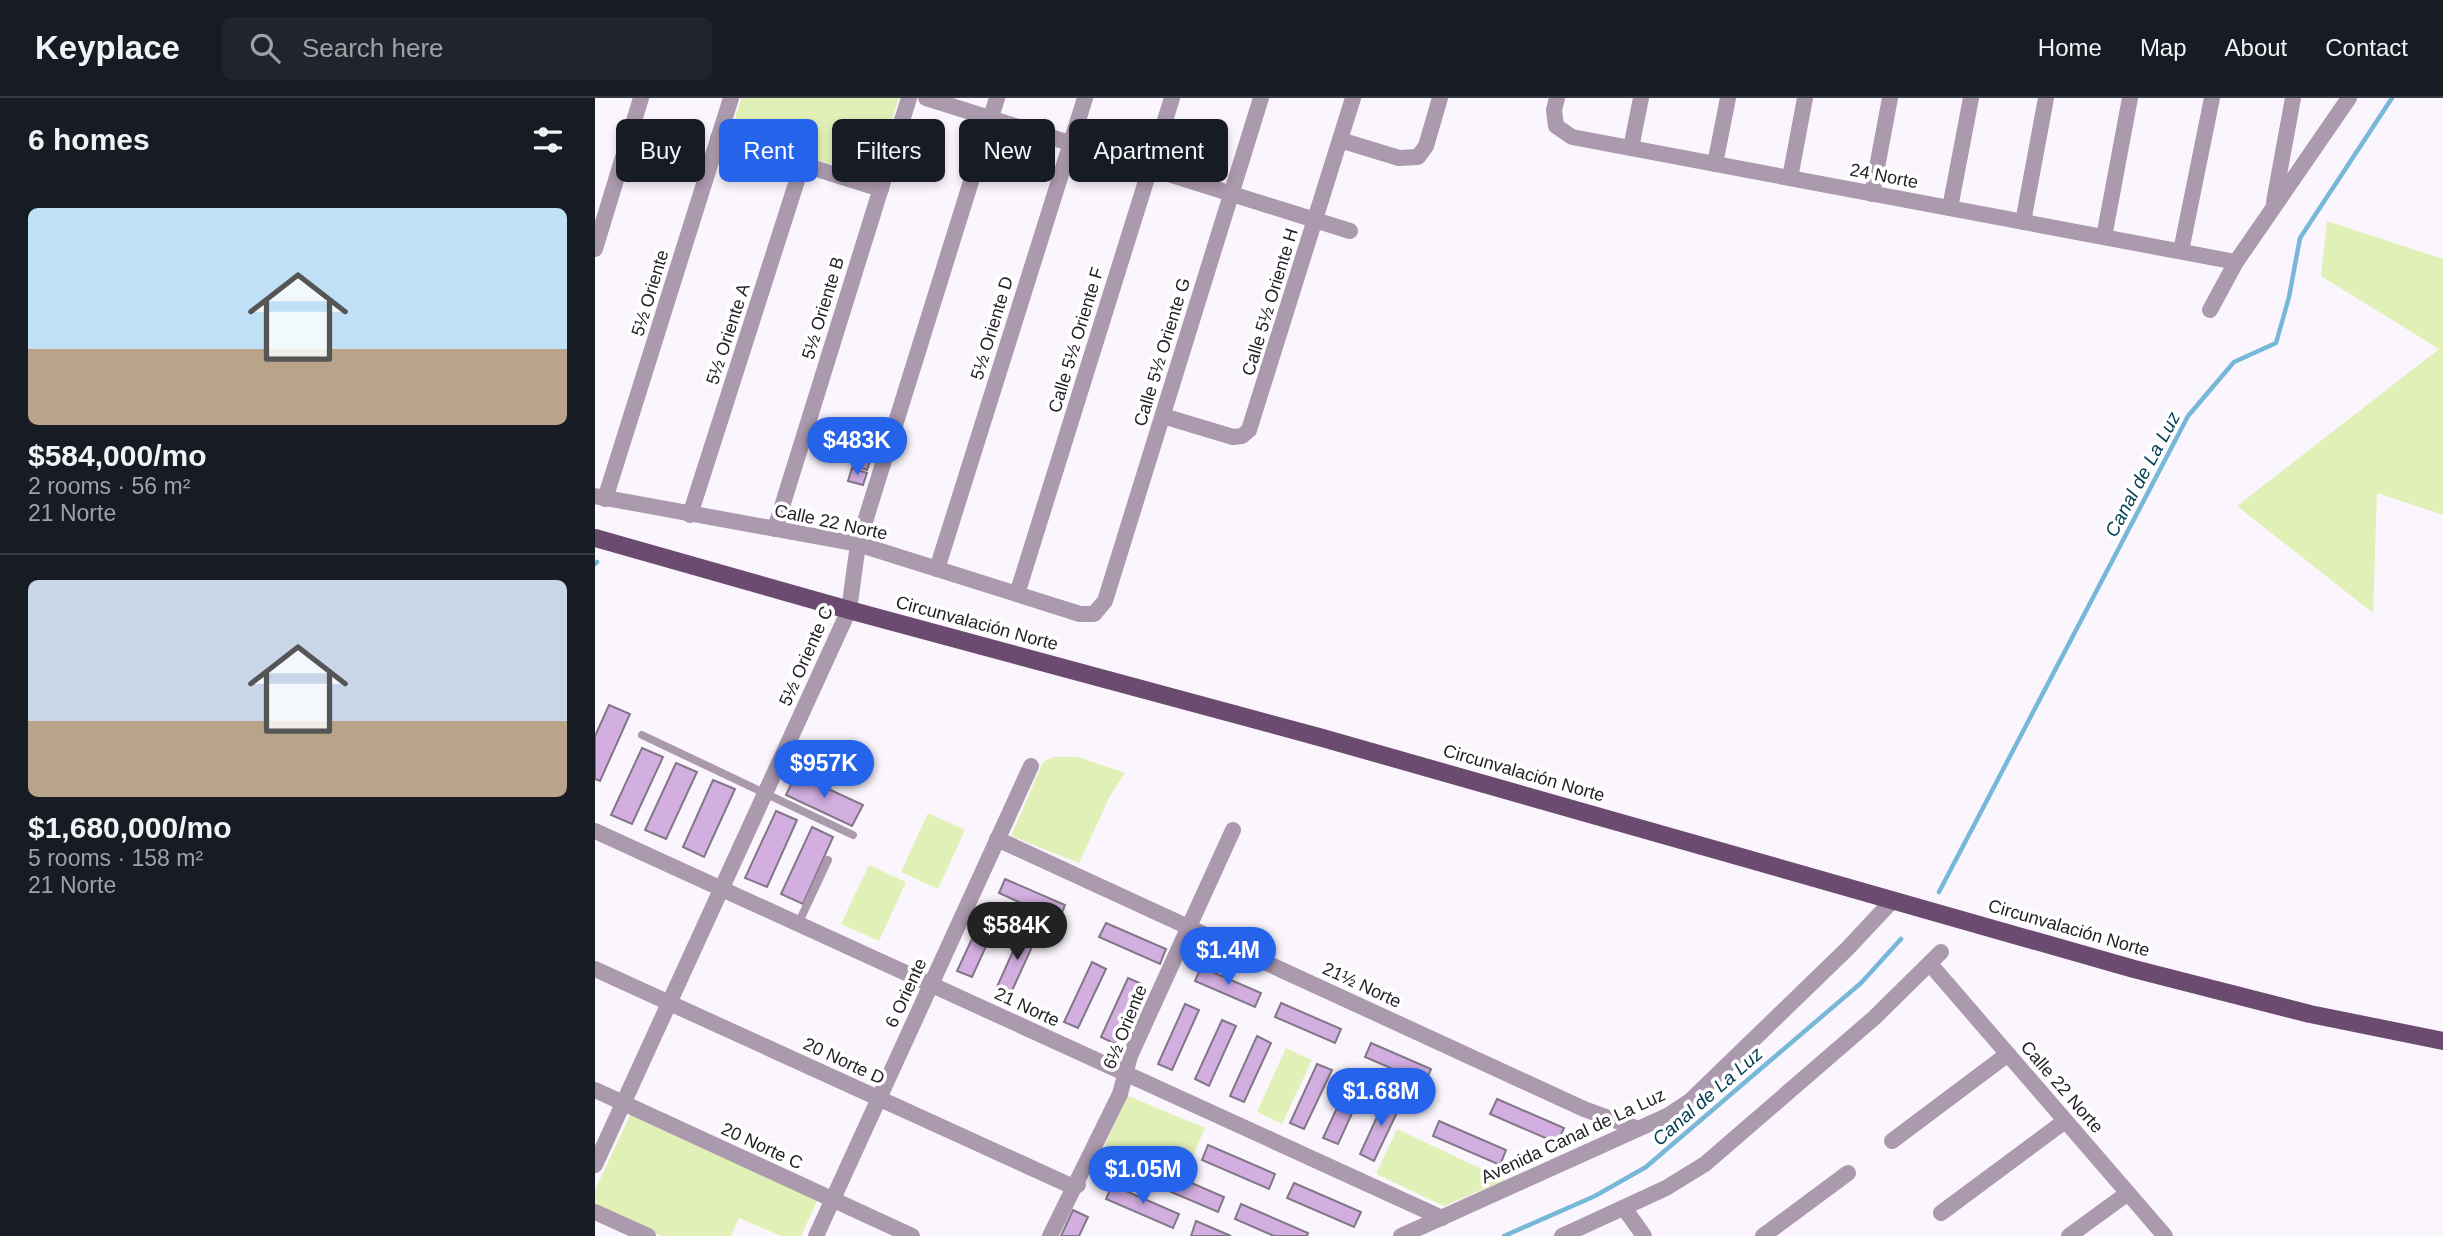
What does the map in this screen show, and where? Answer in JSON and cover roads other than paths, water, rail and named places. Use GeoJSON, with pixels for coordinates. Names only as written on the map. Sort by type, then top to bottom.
{"type":"FeatureCollection","features":[{"type":"Feature","properties":{"kind":"main road","name":"Circunvalación Norte"},"geometry":{"type":"LineString","coordinates":[[595,538],[849,610],[1332,740],[2221,992],[2443,1041]]}},
{"type":"Feature","properties":{"kind":"street"},"geometry":{"type":"LineString","coordinates":[[595,249],[641,98]]}},
{"type":"Feature","properties":{"kind":"street","name":"5½ Oriente"},"geometry":{"type":"LineString","coordinates":[[600,498],[731,98]]}},
{"type":"Feature","properties":{"kind":"street","name":"5½ Oriente B"},"geometry":{"type":"LineString","coordinates":[[775,529],[909,98]]}},
{"type":"Feature","properties":{"kind":"street"},"geometry":{"type":"LineString","coordinates":[[926,98],[1069,143]]}},
{"type":"Feature","properties":{"kind":"street","name":"5½ Oriente C"},"geometry":{"type":"LineString","coordinates":[[595,1165],[849,610],[858,544],[997,98]]}},
{"type":"Feature","properties":{"kind":"street","name":"5½ Oriente D"},"geometry":{"type":"LineString","coordinates":[[1077,119],[1084,98]]}},
{"type":"Feature","properties":{"kind":"street","name":"Calle 5½ Oriente F"},"geometry":{"type":"LineString","coordinates":[[1165,119],[1172,98]]}},
{"type":"Feature","properties":{"kind":"street","name":"Calle 5½ Oriente G"},"geometry":{"type":"LineString","coordinates":[[1094,614],[1105,601],[1261,98]]}},
{"type":"Feature","properties":{"kind":"street","name":"Calle 5½ Oriente H"},"geometry":{"type":"LineString","coordinates":[[1163,416],[1233,437],[1242,436],[1249,430],[1353,98]]}},
{"type":"Feature","properties":{"kind":"street"},"geometry":{"type":"LineString","coordinates":[[1340,140],[1399,159],[1413,159],[1421,154],[1426,146],[1440,98]]}},
{"type":"Feature","properties":{"kind":"street","name":"24 Norte"},"geometry":{"type":"LineString","coordinates":[[1557,98],[1554,110],[1556,126],[1572,137],[2236,262]]}},
{"type":"Feature","properties":{"kind":"street"},"geometry":{"type":"LineString","coordinates":[[1631,148],[1641,98]]}},
{"type":"Feature","properties":{"kind":"street"},"geometry":{"type":"LineString","coordinates":[[1715,164],[1728,98]]}},
{"type":"Feature","properties":{"kind":"street"},"geometry":{"type":"LineString","coordinates":[[1790,178],[1805,98]]}},
{"type":"Feature","properties":{"kind":"street"},"geometry":{"type":"LineString","coordinates":[[1872,194],[1890,98]]}},
{"type":"Feature","properties":{"kind":"street"},"geometry":{"type":"LineString","coordinates":[[1950,208],[1971,98]]}},
{"type":"Feature","properties":{"kind":"street"},"geometry":{"type":"LineString","coordinates":[[2023,222],[2046,98]]}},
{"type":"Feature","properties":{"kind":"street"},"geometry":{"type":"LineString","coordinates":[[2104,237],[2130,98]]}},
{"type":"Feature","properties":{"kind":"street"},"geometry":{"type":"LineString","coordinates":[[2181,251],[2212,98]]}},
{"type":"Feature","properties":{"kind":"street"},"geometry":{"type":"LineString","coordinates":[[2273,211],[2293,98]]}},
{"type":"Feature","properties":{"kind":"street"},"geometry":{"type":"LineString","coordinates":[[2210,310],[2236,262],[2349,98]]}},
{"type":"Feature","properties":{"kind":"street","name":"5½ Oriente D"},"geometry":{"type":"LineString","coordinates":[[937,569],[1069,146]]}},
{"type":"Feature","properties":{"kind":"street"},"geometry":{"type":"LineString","coordinates":[[818,169],[880,189]]}},
{"type":"Feature","properties":{"kind":"street","name":"5½ Oriente A"},"geometry":{"type":"LineString","coordinates":[[690,515],[796,182]]}},
{"type":"Feature","properties":{"kind":"street","name":"Calle 5½ Oriente F"},"geometry":{"type":"LineString","coordinates":[[1017,594],[1146,182]]}},
{"type":"Feature","properties":{"kind":"street"},"geometry":{"type":"LineString","coordinates":[[1195,182],[1350,231]]}},
{"type":"Feature","properties":{"kind":"street","name":"Calle 22 Norte"},"geometry":{"type":"LineString","coordinates":[[600,498],[858,544],[1080,614],[1094,614]]}},
{"type":"Feature","properties":{"kind":"street","name":"6 Oriente"},"geometry":{"type":"LineString","coordinates":[[816,1236],[1031,766]]}},
{"type":"Feature","properties":{"kind":"street","name":"6½ Oriente"},"geometry":{"type":"LineString","coordinates":[[1050,1236],[1070,1192],[1078,1185],[1120,1094],[1130,1056],[1233,830]]}},
{"type":"Feature","properties":{"kind":"street","name":"21 Norte"},"geometry":{"type":"LineString","coordinates":[[595,831],[1442,1218]]}},
{"type":"Feature","properties":{"kind":"street","name":"21½ Norte"},"geometry":{"type":"LineString","coordinates":[[997,839],[1584,1109],[1636,1128]]}},
{"type":"Feature","properties":{"kind":"street","name":"Avenida Canal de La Luz"},"geometry":{"type":"LineString","coordinates":[[1401,1236],[1669,1115],[1690,1101],[1848,948],[1893,900]]}},
{"type":"Feature","properties":{"kind":"street","name":"Calle 22 Norte"},"geometry":{"type":"LineString","coordinates":[[1624,1208],[1705,1164],[1874,1018],[1936,958],[2008,1054],[2165,1236]]}},
{"type":"Feature","properties":{"kind":"street","name":"20 Norte D"},"geometry":{"type":"LineString","coordinates":[[595,969],[1069,1185],[1078,1185]]}},
{"type":"Feature","properties":{"kind":"street"},"geometry":{"type":"LineString","coordinates":[[1892,1141],[2008,1054]]}},
{"type":"Feature","properties":{"kind":"street","name":"20 Norte C"},"geometry":{"type":"LineString","coordinates":[[595,1090],[912,1236]]}},
{"type":"Feature","properties":{"kind":"street"},"geometry":{"type":"LineString","coordinates":[[1941,1213],[2066,1121]]}},
{"type":"Feature","properties":{"kind":"street"},"geometry":{"type":"LineString","coordinates":[[1763,1236],[1848,1173]]}},
{"type":"Feature","properties":{"kind":"street"},"geometry":{"type":"LineString","coordinates":[[2069,1236],[2128,1193]]}},
{"type":"Feature","properties":{"kind":"street"},"geometry":{"type":"LineString","coordinates":[[1562,1236],[1624,1208],[1644,1236]]}},
{"type":"Feature","properties":{"kind":"street"},"geometry":{"type":"LineString","coordinates":[[595,1212],[648,1236]]}},
{"type":"Feature","properties":{"kind":"lane"},"geometry":{"type":"LineString","coordinates":[[642,735],[853,835]]}},
{"type":"Feature","properties":{"kind":"lane"},"geometry":{"type":"LineString","coordinates":[[798,924],[828,860]]}},
{"type":"Feature","properties":{"kind":"waterway","name":"Canal de La Luz"},"geometry":{"type":"LineString","coordinates":[[1939,892],[2188,416],[2234,362],[2276,343],[2289,297],[2300,238],[2392,98]]}},
{"type":"Feature","properties":{"kind":"waterway","name":"Canal de La Luz"},"geometry":{"type":"LineString","coordinates":[[1504,1236],[1595,1196],[1646,1167],[1861,983],[1901,939]]}}]}
